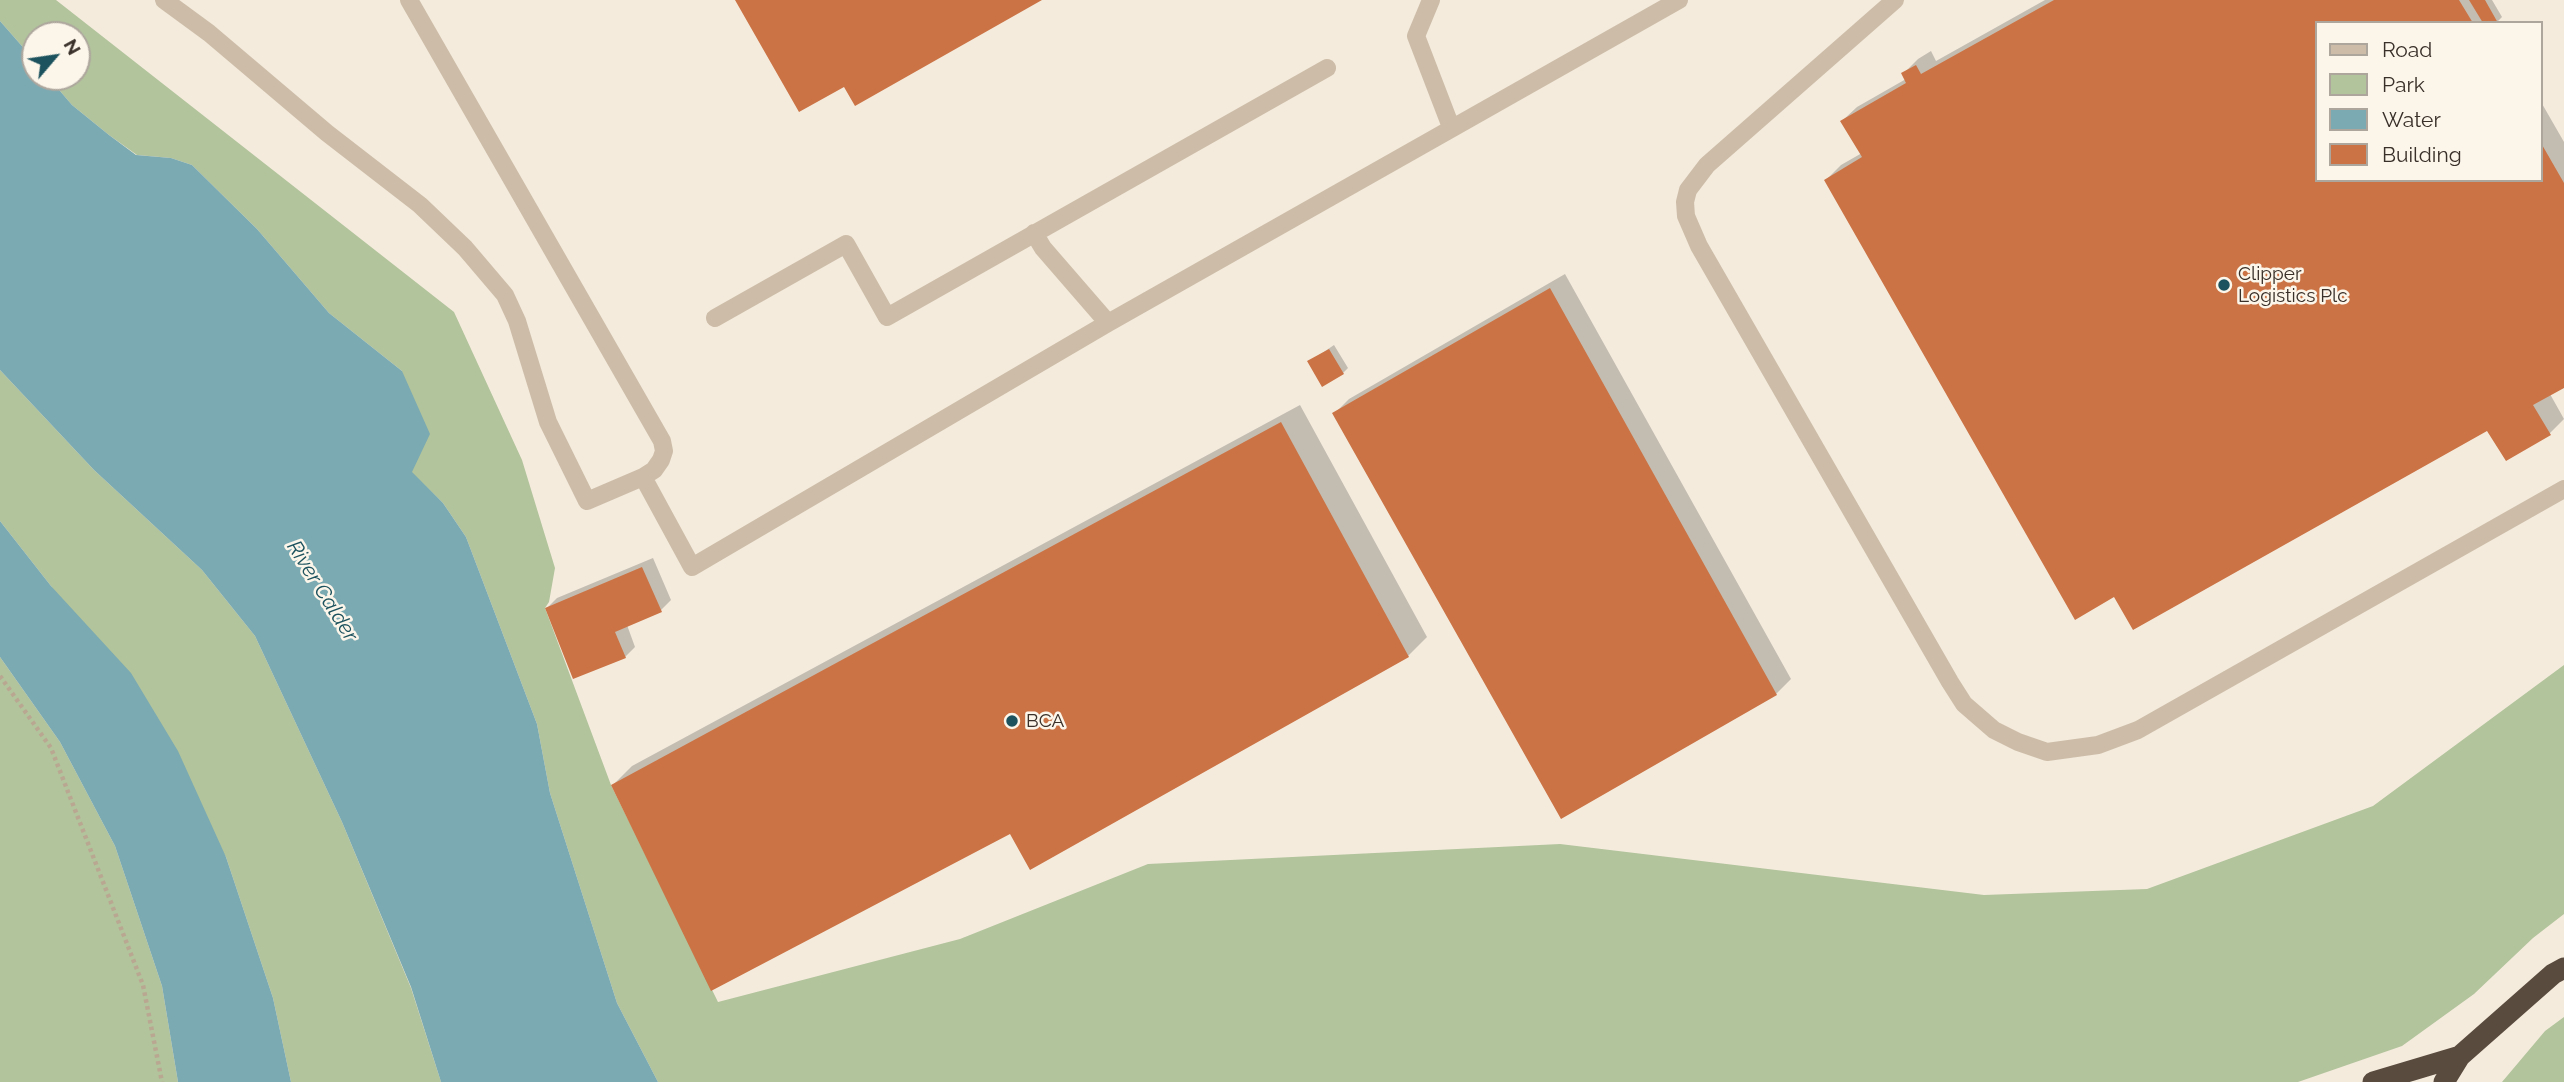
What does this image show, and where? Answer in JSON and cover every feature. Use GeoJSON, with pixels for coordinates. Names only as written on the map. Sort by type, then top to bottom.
{"type":"FeatureCollection","features":[{"type":"Feature","properties":{"kind":"highway"},"geometry":{"type":"LineString","coordinates":[[2444,1082],[2459,1056],[2553,974],[2564,968]]}},
{"type":"Feature","properties":{"kind":"highway"},"geometry":{"type":"LineString","coordinates":[[2373,1082],[2459,1056]]}},
{"type":"Feature","properties":{"kind":"street"},"geometry":{"type":"LineString","coordinates":[[164,0],[209,33],[327,133],[419,205],[465,248],[505,295],[517,321],[548,422],[587,501],[654,470],[664,450],[662,441],[409,0]]}},
{"type":"Feature","properties":{"kind":"street"},"geometry":{"type":"LineString","coordinates":[[1431,0],[1416,36],[1451,127]]}},
{"type":"Feature","properties":{"kind":"street"},"geometry":{"type":"LineString","coordinates":[[643,477],[692,568],[1108,323],[1679,0]]}},
{"type":"Feature","properties":{"kind":"street"},"geometry":{"type":"LineString","coordinates":[[1895,0],[1707,165],[1689,190],[1685,202],[1686,216],[1699,246],[1950,682],[1964,704],[1994,730],[2047,752],[2098,745],[2138,730],[2564,489]]}},
{"type":"Feature","properties":{"kind":"street"},"geometry":{"type":"LineString","coordinates":[[715,318],[846,244],[887,317],[1327,68]]}},
{"type":"Feature","properties":{"kind":"street"},"geometry":{"type":"LineString","coordinates":[[1034,233],[1043,248],[1108,323]]}},
{"type":"Feature","properties":{"kind":"path"},"geometry":{"type":"LineString","coordinates":[[0,676],[51,748],[143,985],[162,1082]]}},
{"type":"Feature","properties":{"kind":"green space"},"geometry":{"type":"Polygon","coordinates":[[[0,0],[56,0],[83,21],[21,21],[21,45],[0,21],[0,0]]]}},
{"type":"Feature","properties":{"kind":"green space"},"geometry":{"type":"Polygon","coordinates":[[[91,27],[454,312],[522,460],[555,568],[549,602],[545,608],[611,785],[718,1002],[960,939],[1148,864],[1560,844],[1984,895],[2147,889],[2373,806],[2564,665],[2564,914],[2533,938],[2474,994],[2402,1046],[2298,1082],[658,1082],[617,1003],[550,793],[537,724],[466,537],[443,503],[411,472],[402,371],[329,313],[257,229],[192,165],[171,158],[137,155],[72,105],[60,91],[91,91],[91,27]]]}},
{"type":"Feature","properties":{"kind":"green space"},"geometry":{"type":"Polygon","coordinates":[[[0,370],[94,470],[202,570],[255,636],[342,822],[411,988],[441,1082],[291,1082],[273,998],[226,857],[51,586],[0,521],[0,370]]]}},
{"type":"Feature","properties":{"kind":"green space"},"geometry":{"type":"Polygon","coordinates":[[[0,657],[60,742],[115,846],[162,986],[178,1082],[0,1082],[0,657]]]}},
{"type":"Feature","properties":{"kind":"green space"},"geometry":{"type":"Polygon","coordinates":[[[2564,1017],[2564,1082],[2502,1082],[2545,1031],[2564,1017]]]}},
{"type":"Feature","properties":{"kind":"water","name":"River Calder"},"geometry":{"type":"Polygon","coordinates":[[[0,21],[21,45],[21,91],[60,91],[72,105],[136,155],[171,158],[192,165],[257,229],[329,313],[402,371],[430,434],[412,472],[443,503],[466,537],[537,724],[550,793],[617,1003],[658,1082],[441,1082],[411,987],[342,822],[255,636],[202,570],[94,470],[0,370],[0,21]]]}},
{"type":"Feature","properties":{"kind":"water"},"geometry":{"type":"Polygon","coordinates":[[[0,521],[51,586],[131,673],[178,751],[226,857],[273,998],[291,1082],[178,1082],[162,986],[115,846],[60,742],[0,657],[0,521]]]}},
{"type":"Feature","properties":{"kind":"building"},"geometry":{"type":"Polygon","coordinates":[[[735,0],[1042,0],[855,106],[844,87],[799,112],[735,0]]]}},
{"type":"Feature","properties":{"kind":"building","name":"Clipper Logistics Plc"},"geometry":{"type":"Polygon","coordinates":[[[2054,0],[2459,0],[2472,21],[2316,21],[2316,182],[2543,182],[2543,146],[2564,183],[2564,388],[2533,405],[2551,435],[2506,461],[2487,431],[2133,630],[2114,597],[2075,620],[1824,180],[1862,157],[1840,121],[1906,83],[1901,73],[1916,65],[1921,74],[2054,0]]]}},
{"type":"Feature","properties":{"kind":"building"},"geometry":{"type":"Polygon","coordinates":[[[2469,0],[2485,0],[2497,21],[2482,21],[2469,0]]]}},
{"type":"Feature","properties":{"kind":"building"},"geometry":{"type":"Polygon","coordinates":[[[1550,288],[1777,695],[1561,819],[1332,413],[1550,288]]]}},
{"type":"Feature","properties":{"kind":"building"},"geometry":{"type":"Polygon","coordinates":[[[1329,349],[1344,374],[1322,387],[1307,361],[1329,349]]]}},
{"type":"Feature","properties":{"kind":"building","name":"BCA"},"geometry":{"type":"Polygon","coordinates":[[[1281,422],[1409,657],[1030,870],[1010,834],[711,991],[611,785],[1281,422]]]}},
{"type":"Feature","properties":{"kind":"building"},"geometry":{"type":"Polygon","coordinates":[[[642,567],[662,612],[615,632],[626,658],[573,679],[545,608],[642,567]]]}},
{"type":"Feature","properties":{"kind":"place","name":"Clipper Logistics Plc"},"geometry":{"type":"Point","coordinates":[2224,285]}},
{"type":"Feature","properties":{"kind":"place","name":"BCA"},"geometry":{"type":"Point","coordinates":[1012,721]}}]}
